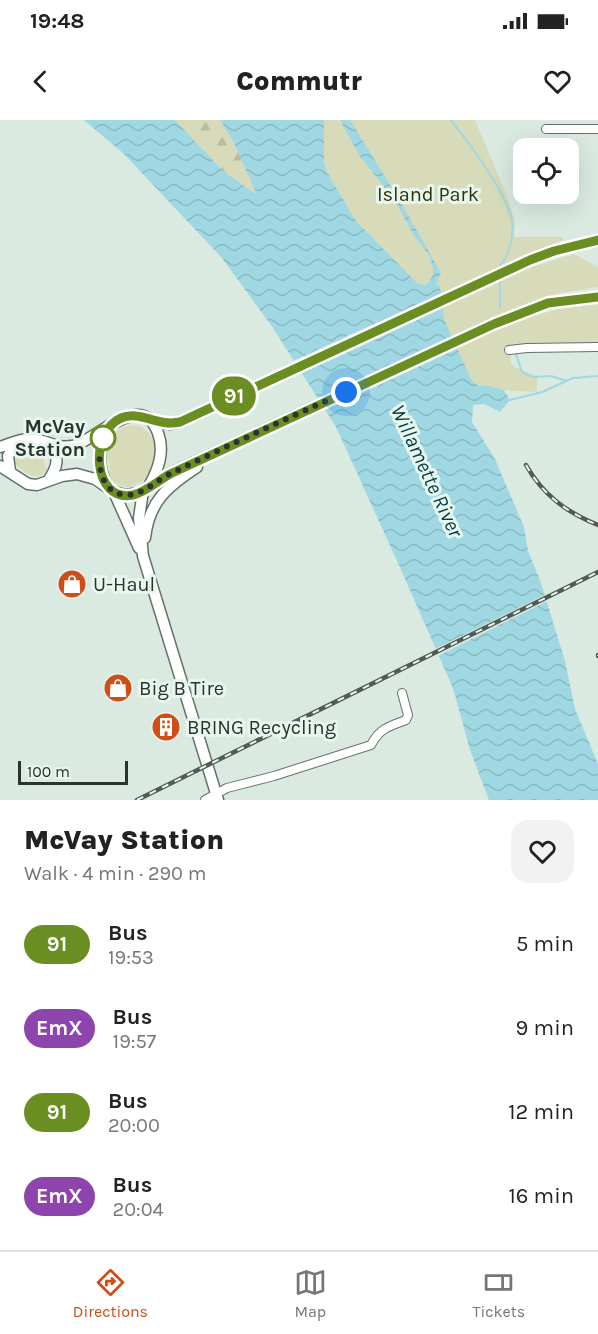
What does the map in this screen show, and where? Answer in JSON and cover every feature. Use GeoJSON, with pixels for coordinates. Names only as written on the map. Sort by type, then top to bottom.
{"type":"FeatureCollection","features":[{"type":"Feature","properties":{"kind":"main road"},"geometry":{"type":"LineString","coordinates":[[0,447],[31,439],[63,447],[79,444],[129,415],[171,424],[530,260],[554,251],[598,240]]}},
{"type":"Feature","properties":{"kind":"main road"},"geometry":{"type":"LineString","coordinates":[[16,443],[8,456],[5,468],[28,484],[37,485],[62,476],[77,474],[95,479],[111,489],[133,495],[170,474],[494,324],[544,302],[567,295],[598,290]]}},
{"type":"Feature","properties":{"kind":"main road"},"geometry":{"type":"LineString","coordinates":[[528,310],[563,300],[598,297]]}},
{"type":"Feature","properties":{"kind":"main road"},"geometry":{"type":"LineString","coordinates":[[143,556],[139,518],[146,489],[159,465],[161,448],[158,431],[149,420]]}},
{"type":"Feature","properties":{"kind":"main road"},"geometry":{"type":"LineString","coordinates":[[109,425],[102,440],[99,457],[101,472],[143,556],[217,796]]}},
{"type":"Feature","properties":{"kind":"main road"},"geometry":{"type":"LineString","coordinates":[[48,481],[55,470],[57,461],[49,445]]}},
{"type":"Feature","properties":{"kind":"main road"},"geometry":{"type":"LineString","coordinates":[[143,556],[149,517],[158,499],[181,478],[228,447]]}},
{"type":"Feature","properties":{"kind":"street"},"geometry":{"type":"LineString","coordinates":[[546,129],[598,129]]}},
{"type":"Feature","properties":{"kind":"street"},"geometry":{"type":"LineString","coordinates":[[508,350],[598,347]]}},
{"type":"Feature","properties":{"kind":"street"},"geometry":{"type":"LineString","coordinates":[[205,800],[217,796],[227,788],[274,776],[371,745],[377,734],[384,728],[406,720],[408,715],[402,693]]}},
{"type":"Feature","properties":{"kind":"green space"},"geometry":{"type":"Polygon","coordinates":[[[175,120],[220,120],[234,143],[258,196],[223,171],[175,120]]]}},
{"type":"Feature","properties":{"kind":"green space","name":"Island Park"},"geometry":{"type":"Polygon","coordinates":[[[309,120],[475,120],[509,201],[515,222],[514,237],[563,237],[563,240],[529,254],[532,267],[574,254],[598,267],[598,287],[560,293],[493,320],[497,330],[558,309],[598,304],[598,342],[511,346],[511,363],[514,367],[537,376],[537,392],[478,386],[471,379],[444,319],[428,297],[356,221],[327,172],[309,120]]]}},
{"type":"Feature","properties":{"kind":"green space"},"geometry":{"type":"Polygon","coordinates":[[[134,425],[147,431],[153,441],[155,452],[153,465],[147,476],[139,484],[128,487],[117,484],[110,478],[109,464],[105,457],[110,439],[117,431],[134,425]]]}},
{"type":"Feature","properties":{"kind":"green space"},"geometry":{"type":"Polygon","coordinates":[[[33,447],[49,454],[44,465],[48,469],[39,476],[30,475],[14,463],[20,451],[33,447]]]}},
{"type":"Feature","properties":{"kind":"water","name":"Willamette River"},"geometry":{"type":"Polygon","coordinates":[[[84,120],[175,120],[223,171],[257,195],[234,143],[220,120],[324,120],[324,162],[327,172],[356,221],[417,283],[425,285],[433,275],[429,255],[415,237],[395,201],[359,155],[340,120],[350,120],[441,273],[436,283],[440,287],[444,319],[471,379],[478,386],[504,390],[510,400],[500,412],[484,404],[473,405],[472,422],[495,459],[524,527],[528,551],[541,583],[565,661],[575,709],[598,764],[598,800],[489,800],[470,750],[453,688],[336,427],[273,328],[222,258],[124,154],[84,120]]]}},
{"type":"Feature","properties":{"kind":"pier"},"geometry":{"type":"Polygon","coordinates":[[[444,292],[446,306],[299,374],[291,362],[444,292]]]}},
{"type":"Feature","properties":{"kind":"pier"},"geometry":{"type":"Polygon","coordinates":[[[547,594],[549,600],[436,657],[433,650],[547,594]]]}},
{"type":"Feature","properties":{"kind":"waterway"},"geometry":{"type":"LineString","coordinates":[[451,120],[486,169],[509,210],[512,221],[512,239],[509,251],[500,265],[500,270]]}},
{"type":"Feature","properties":{"kind":"waterway"},"geometry":{"type":"LineString","coordinates":[[500,279],[500,307]]}},
{"type":"Feature","properties":{"kind":"waterway"},"geometry":{"type":"LineString","coordinates":[[516,354],[522,372],[525,374],[533,377],[551,376],[567,381]]}},
{"type":"Feature","properties":{"kind":"waterway"},"geometry":{"type":"LineString","coordinates":[[510,400],[542,392],[573,378],[598,376]]}},
{"type":"Feature","properties":{"kind":"railway"},"geometry":{"type":"LineString","coordinates":[[526,465],[540,485],[556,501],[598,525]]}},
{"type":"Feature","properties":{"kind":"railway"},"geometry":{"type":"LineString","coordinates":[[137,800],[598,572]]}},
{"type":"Feature","properties":{"kind":"bus line","name":"91"},"geometry":{"type":"LineString","coordinates":[[598,240],[554,251],[530,260],[180,422],[162,423],[133,415],[120,418],[109,425],[102,440],[99,464],[103,479],[107,486],[119,494],[139,493],[170,474],[494,324],[548,303],[598,297]]}},
{"type":"Feature","properties":{"kind":"place","name":"McVay Station"},"geometry":{"type":"Point","coordinates":[103,438]}},
{"type":"Feature","properties":{"kind":"place","name":"U-Haul"},"geometry":{"type":"Point","coordinates":[72,584]}},
{"type":"Feature","properties":{"kind":"place","name":"Big B Tire"},"geometry":{"type":"Point","coordinates":[118,688]}},
{"type":"Feature","properties":{"kind":"place","name":"BRING Recycling"},"geometry":{"type":"Point","coordinates":[166,727]}},
{"type":"Feature","properties":{"kind":"route"},"geometry":{"type":"LineString","coordinates":[[103,438],[99,464],[107,486],[119,494],[133,495],[170,474],[346,392]]}}]}
